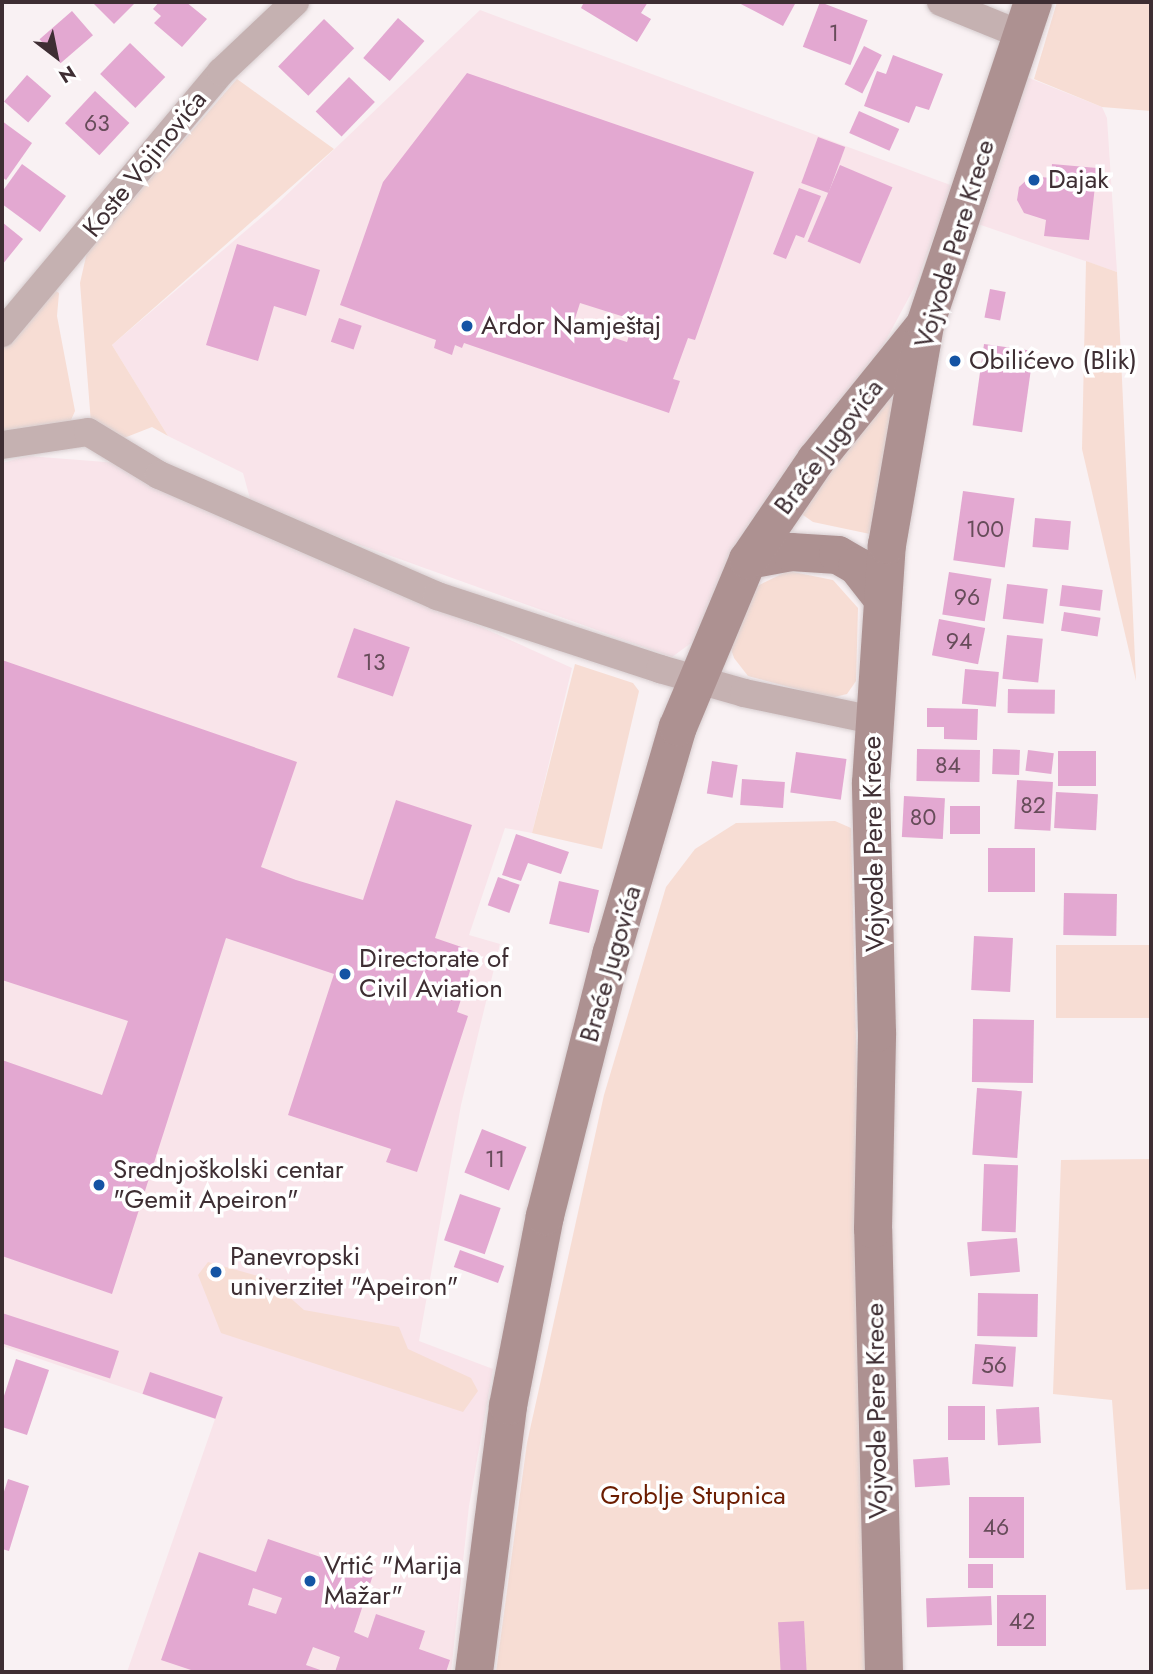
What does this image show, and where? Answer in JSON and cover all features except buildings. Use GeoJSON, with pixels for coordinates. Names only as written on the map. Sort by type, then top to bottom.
{"type":"FeatureCollection","features":[{"type":"Feature","properties":{"kind":"street","name":"Koste Vojinovića"},"geometry":{"type":"LineString","coordinates":[[2,333],[221,72],[295,2]]}},
{"type":"Feature","properties":{"kind":"street"},"geometry":{"type":"LineString","coordinates":[[941,2],[1027,18]]}},
{"type":"Feature","properties":{"kind":"street","name":"Vojvode Pere Krece"},"geometry":{"type":"LineString","coordinates":[[884,1672],[873,1229],[877,1033],[873,720],[882,598],[887,545],[925,325],[1027,18]]}},
{"type":"Feature","properties":{"kind":"street","name":"Braće Jugovića"},"geometry":{"type":"LineString","coordinates":[[474,1672],[508,1406],[545,1216],[612,952],[678,727],[748,560],[796,487],[925,325]]}},
{"type":"Feature","properties":{"kind":"street"},"geometry":{"type":"LineString","coordinates":[[2,445],[88,432],[159,475],[397,580],[698,680],[873,720]]}},
{"type":"Feature","properties":{"kind":"street"},"geometry":{"type":"LineString","coordinates":[[748,560],[791,552],[838,555],[857,566],[882,598]]}},
{"type":"Feature","properties":{"kind":"shaded area","name":"Ardor Namještaj"},"geometry":{"type":"Polygon","coordinates":[[[480,10],[953,186],[915,286],[878,355],[698,638],[672,657],[252,506],[243,473],[168,436],[112,345],[277,204],[480,10]]]}},
{"type":"Feature","properties":{"kind":"shaded area"},"geometry":{"type":"Polygon","coordinates":[[[1024,76],[1102,107],[1107,118],[1117,272],[975,223],[1024,76]]]}},
{"type":"Feature","properties":{"kind":"shaded area"},"geometry":{"type":"Polygon","coordinates":[[[28,456],[118,463],[572,668],[532,833],[505,828],[469,935],[500,944],[461,1105],[419,1341],[493,1369],[469,1506],[451,1672],[127,1672],[215,1419],[2,1346],[2,463],[28,456]]]}},
{"type":"Feature","properties":{"kind":"green space"},"geometry":{"type":"Polygon","coordinates":[[[1057,2],[1151,2],[1151,111],[1102,107],[1034,79],[1057,2]]]}},
{"type":"Feature","properties":{"kind":"green space"},"geometry":{"type":"Polygon","coordinates":[[[237,79],[334,149],[112,345],[168,436],[152,427],[124,438],[91,423],[80,283],[87,252],[237,79]]]}},
{"type":"Feature","properties":{"kind":"green space"},"geometry":{"type":"Polygon","coordinates":[[[1086,261],[1117,272],[1136,681],[1082,449],[1086,261]]]}},
{"type":"Feature","properties":{"kind":"green space"},"geometry":{"type":"Polygon","coordinates":[[[53,289],[59,293],[57,316],[75,411],[71,420],[60,424],[2,435],[2,348],[53,289]]]}},
{"type":"Feature","properties":{"kind":"green space"},"geometry":{"type":"Polygon","coordinates":[[[895,392],[870,534],[813,522],[796,510],[895,392]]]}},
{"type":"Feature","properties":{"kind":"green space"},"geometry":{"type":"Polygon","coordinates":[[[788,571],[833,580],[858,608],[856,681],[847,694],[831,698],[748,676],[734,658],[730,646],[755,587],[788,571]]]}},
{"type":"Feature","properties":{"kind":"green space"},"geometry":{"type":"Polygon","coordinates":[[[575,664],[633,683],[639,691],[602,849],[532,833],[575,664]]]}},
{"type":"Feature","properties":{"kind":"green space","name":"Groblje Stupnica"},"geometry":{"type":"Polygon","coordinates":[[[835,821],[851,828],[871,1672],[496,1672],[527,1443],[604,1095],[666,887],[695,849],[736,823],[835,821]]]}},
{"type":"Feature","properties":{"kind":"green space"},"geometry":{"type":"Polygon","coordinates":[[[1056,945],[1151,945],[1151,1018],[1056,1018],[1056,945]]]}},
{"type":"Feature","properties":{"kind":"green space"},"geometry":{"type":"Polygon","coordinates":[[[1151,1159],[1151,1589],[1126,1590],[1112,1400],[1053,1394],[1061,1160],[1151,1159]]]}},
{"type":"Feature","properties":{"kind":"green space"},"geometry":{"type":"Polygon","coordinates":[[[208,1262],[269,1279],[304,1310],[399,1327],[408,1349],[471,1378],[478,1391],[463,1412],[221,1333],[198,1275],[208,1262]]]}},
{"type":"Feature","properties":{"kind":"place","name":"Dajak"},"geometry":{"type":"Point","coordinates":[1034,180]}},
{"type":"Feature","properties":{"kind":"place","name":"Ardor Namještaj"},"geometry":{"type":"Point","coordinates":[467,326]}},
{"type":"Feature","properties":{"kind":"place","name":"Obilićevo (Blik)"},"geometry":{"type":"Point","coordinates":[955,361]}},
{"type":"Feature","properties":{"kind":"place","name":"Directorate of Civil Aviation"},"geometry":{"type":"Point","coordinates":[345,974]}},
{"type":"Feature","properties":{"kind":"place","name":"Srednjoškolski centar \"Gemit Apeiron\""},"geometry":{"type":"Point","coordinates":[99,1185]}},
{"type":"Feature","properties":{"kind":"place","name":"Panevropski univerzitet \"Apeiron\""},"geometry":{"type":"Point","coordinates":[216,1272]}},
{"type":"Feature","properties":{"kind":"place","name":"Vrtić \"Marija Mažar\""},"geometry":{"type":"Point","coordinates":[310,1581]}}]}
